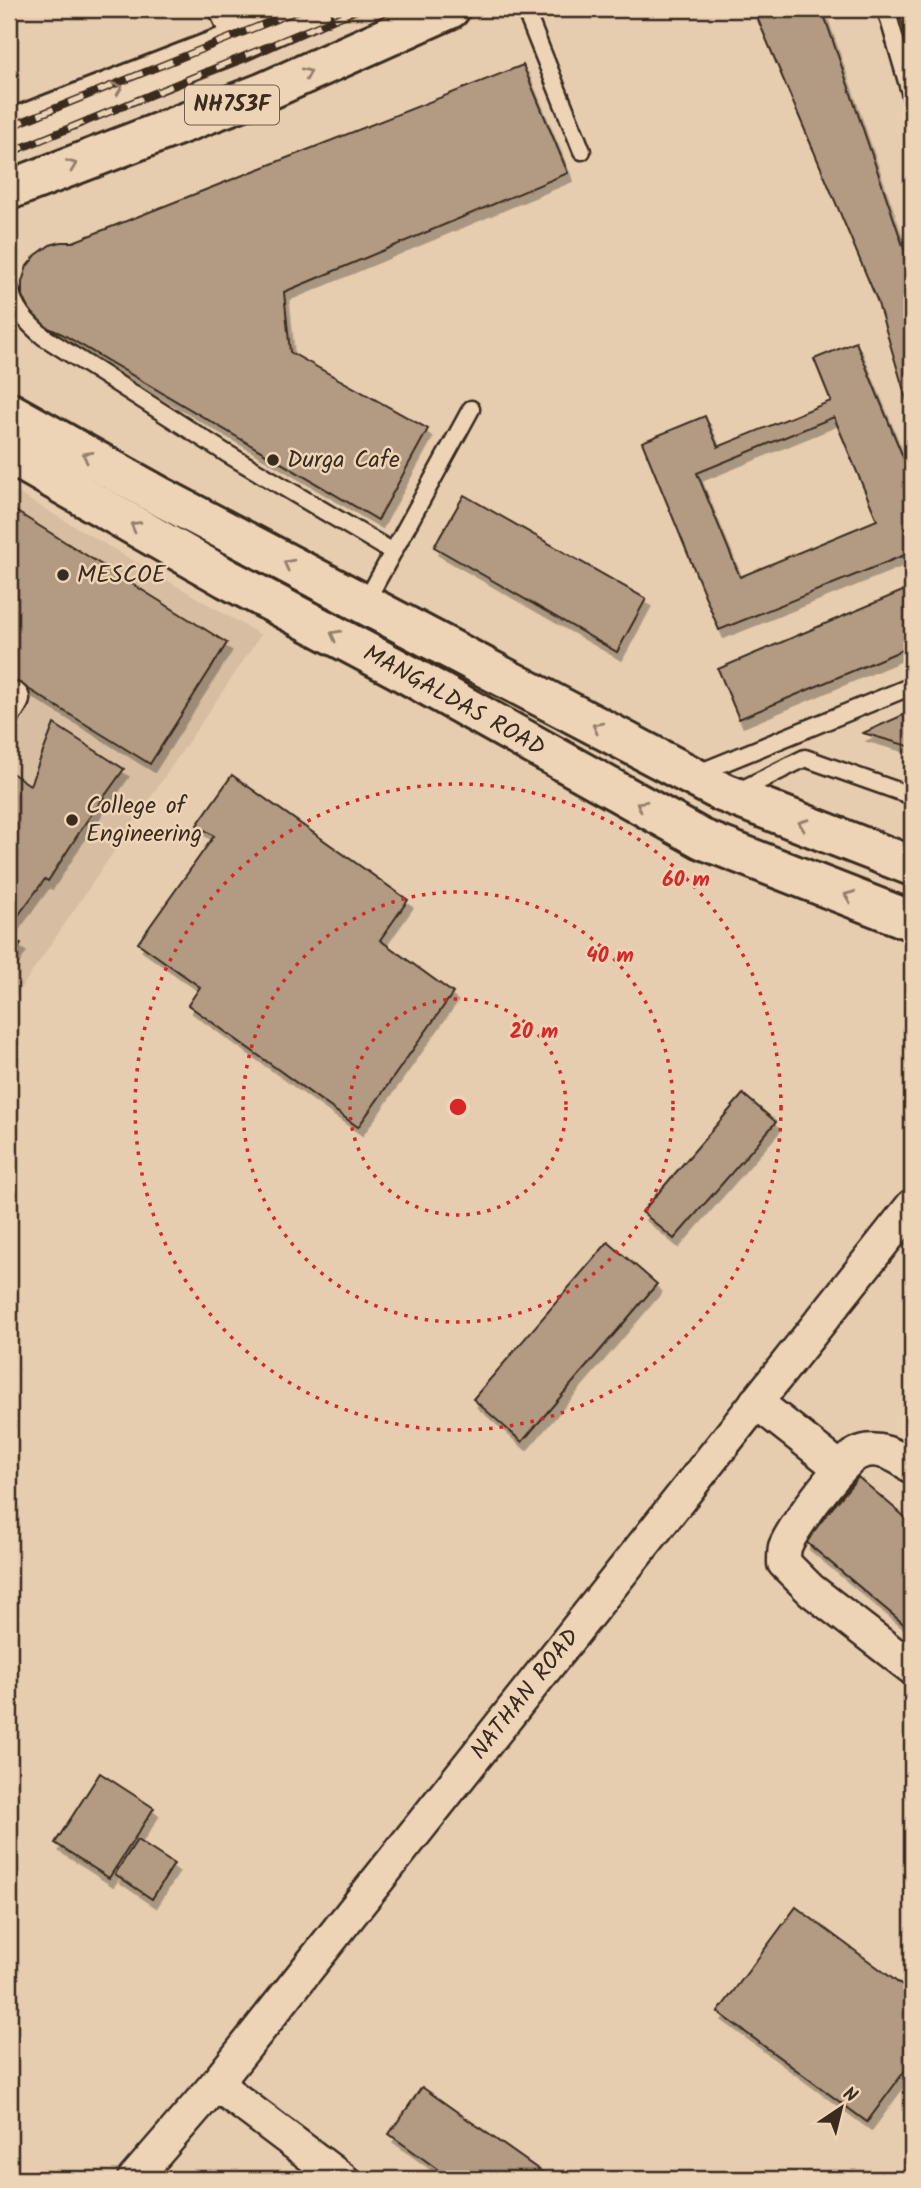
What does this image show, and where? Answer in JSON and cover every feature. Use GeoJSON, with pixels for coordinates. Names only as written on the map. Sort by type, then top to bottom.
{"type":"FeatureCollection","features":[{"type":"Feature","properties":{"kind":"main road","name":"NH753F"},"geometry":{"type":"LineString","coordinates":[[10,124],[233,25],[312,9]]}},
{"type":"Feature","properties":{"kind":"main road","name":"NH753F"},"geometry":{"type":"LineString","coordinates":[[9,190],[262,93],[450,9]]}},
{"type":"Feature","properties":{"kind":"main road","name":"MANGALDAS ROAD"},"geometry":{"type":"LineString","coordinates":[[9,412],[161,497],[730,796],[912,866]]}},
{"type":"Feature","properties":{"kind":"main road","name":"MANGALDAS ROAD"},"geometry":{"type":"LineString","coordinates":[[9,454],[226,578],[396,667],[702,839],[912,920]]}},
{"type":"Feature","properties":{"kind":"street","name":"NATHAN ROAD"},"geometry":{"type":"LineString","coordinates":[[134,2179],[216,2084],[912,1206]]}},
{"type":"Feature","properties":{"kind":"street"},"geometry":{"type":"LineString","coordinates":[[756,1402],[840,1468]]}},
{"type":"Feature","properties":{"kind":"street"},"geometry":{"type":"LineString","coordinates":[[912,1467],[893,1454],[877,1451],[859,1453],[840,1468],[785,1548],[784,1563],[811,1590],[912,1668]]}},
{"type":"Feature","properties":{"kind":"street"},"geometry":{"type":"LineString","coordinates":[[216,2084],[342,2179]]}},
{"type":"Feature","properties":{"kind":"lane"},"geometry":{"type":"LineString","coordinates":[[525,9],[582,150]]}},
{"type":"Feature","properties":{"kind":"lane"},"geometry":{"type":"LineString","coordinates":[[886,9],[912,99]]}},
{"type":"Feature","properties":{"kind":"lane"},"geometry":{"type":"LineString","coordinates":[[9,286],[12,301],[24,321],[44,337],[226,453],[393,552]]}},
{"type":"Feature","properties":{"kind":"lane"},"geometry":{"type":"LineString","coordinates":[[365,605],[471,409]]}},
{"type":"Feature","properties":{"kind":"lane"},"geometry":{"type":"LineString","coordinates":[[691,776],[912,686]]}},
{"type":"Feature","properties":{"kind":"lane"},"geometry":{"type":"LineString","coordinates":[[730,796],[805,758],[912,796]]}},
{"type":"Feature","properties":{"kind":"shaded area","name":"College of Engineering"},"geometry":{"type":"Polygon","coordinates":[[[9,488],[261,635],[9,1006],[9,488]]]}},
{"type":"Feature","properties":{"kind":"building"},"geometry":{"type":"Polygon","coordinates":[[[773,9],[822,9],[912,272],[912,418],[877,300],[756,15],[773,9]]]}},
{"type":"Feature","properties":{"kind":"building"},"geometry":{"type":"Polygon","coordinates":[[[898,9],[912,9],[912,55],[898,9]]]}},
{"type":"Feature","properties":{"kind":"building"},"geometry":{"type":"Polygon","coordinates":[[[523,65],[568,173],[284,292],[290,352],[428,429],[378,520],[62,334],[37,323],[28,311],[22,296],[22,282],[27,266],[50,245],[73,242],[523,65]]]}},
{"type":"Feature","properties":{"kind":"building"},"geometry":{"type":"Polygon","coordinates":[[[856,342],[912,479],[912,552],[719,630],[642,442],[705,416],[718,447],[831,401],[814,359],[856,342]],[[834,417],[697,473],[740,577],[877,520],[834,417]]]}},
{"type":"Feature","properties":{"kind":"building"},"geometry":{"type":"Polygon","coordinates":[[[464,495],[646,599],[617,652],[434,547],[464,495]]]}},
{"type":"Feature","properties":{"kind":"building","name":"MESCOE"},"geometry":{"type":"Polygon","coordinates":[[[9,507],[227,643],[150,764],[9,677],[9,507]]]}},
{"type":"Feature","properties":{"kind":"building"},"geometry":{"type":"Polygon","coordinates":[[[912,587],[912,646],[739,719],[718,669],[912,587]]]}},
{"type":"Feature","properties":{"kind":"building"},"geometry":{"type":"Polygon","coordinates":[[[912,711],[912,747],[863,733],[912,711]]]}},
{"type":"Feature","properties":{"kind":"building"},"geometry":{"type":"Polygon","coordinates":[[[54,724],[124,769],[48,881],[45,879],[9,928],[9,777],[12,773],[30,785],[54,724]]]}},
{"type":"Feature","properties":{"kind":"building"},"geometry":{"type":"Polygon","coordinates":[[[232,775],[408,900],[380,940],[453,993],[358,1127],[188,1005],[200,987],[138,943],[214,836],[197,825],[232,775]]]}},
{"type":"Feature","properties":{"kind":"building"},"geometry":{"type":"Polygon","coordinates":[[[9,936],[21,944],[9,963],[9,936]]]}},
{"type":"Feature","properties":{"kind":"building"},"geometry":{"type":"Polygon","coordinates":[[[743,1094],[776,1122],[674,1239],[642,1212],[743,1094]]]}},
{"type":"Feature","properties":{"kind":"building"},"geometry":{"type":"Polygon","coordinates":[[[608,1242],[657,1284],[522,1442],[473,1399],[608,1242]]]}},
{"type":"Feature","properties":{"kind":"building"},"geometry":{"type":"Polygon","coordinates":[[[858,1477],[912,1523],[912,1631],[805,1541],[858,1477]]]}},
{"type":"Feature","properties":{"kind":"building"},"geometry":{"type":"Polygon","coordinates":[[[100,1773],[154,1808],[109,1878],[55,1843],[100,1773]]]}},
{"type":"Feature","properties":{"kind":"building"},"geometry":{"type":"Polygon","coordinates":[[[137,1840],[174,1864],[152,1899],[115,1874],[137,1840]]]}},
{"type":"Feature","properties":{"kind":"building"},"geometry":{"type":"Polygon","coordinates":[[[796,1907],[912,1993],[912,2061],[867,2122],[718,2012],[796,1907]]]}},
{"type":"Feature","properties":{"kind":"building"},"geometry":{"type":"Polygon","coordinates":[[[422,2087],[552,2179],[451,2179],[389,2134],[422,2087]]]}},
{"type":"Feature","properties":{"kind":"railway"},"geometry":{"type":"LineString","coordinates":[[9,127],[301,9]]}},
{"type":"Feature","properties":{"kind":"railway"},"geometry":{"type":"LineString","coordinates":[[9,153],[359,9]]}},
{"type":"Feature","properties":{"kind":"place","name":"Durga Cafe"},"geometry":{"type":"Point","coordinates":[273,460]}},
{"type":"Feature","properties":{"kind":"place","name":"MESCOE"},"geometry":{"type":"Point","coordinates":[63,575]}},
{"type":"Feature","properties":{"kind":"place","name":"College of Engineering"},"geometry":{"type":"Point","coordinates":[72,820]}}]}
